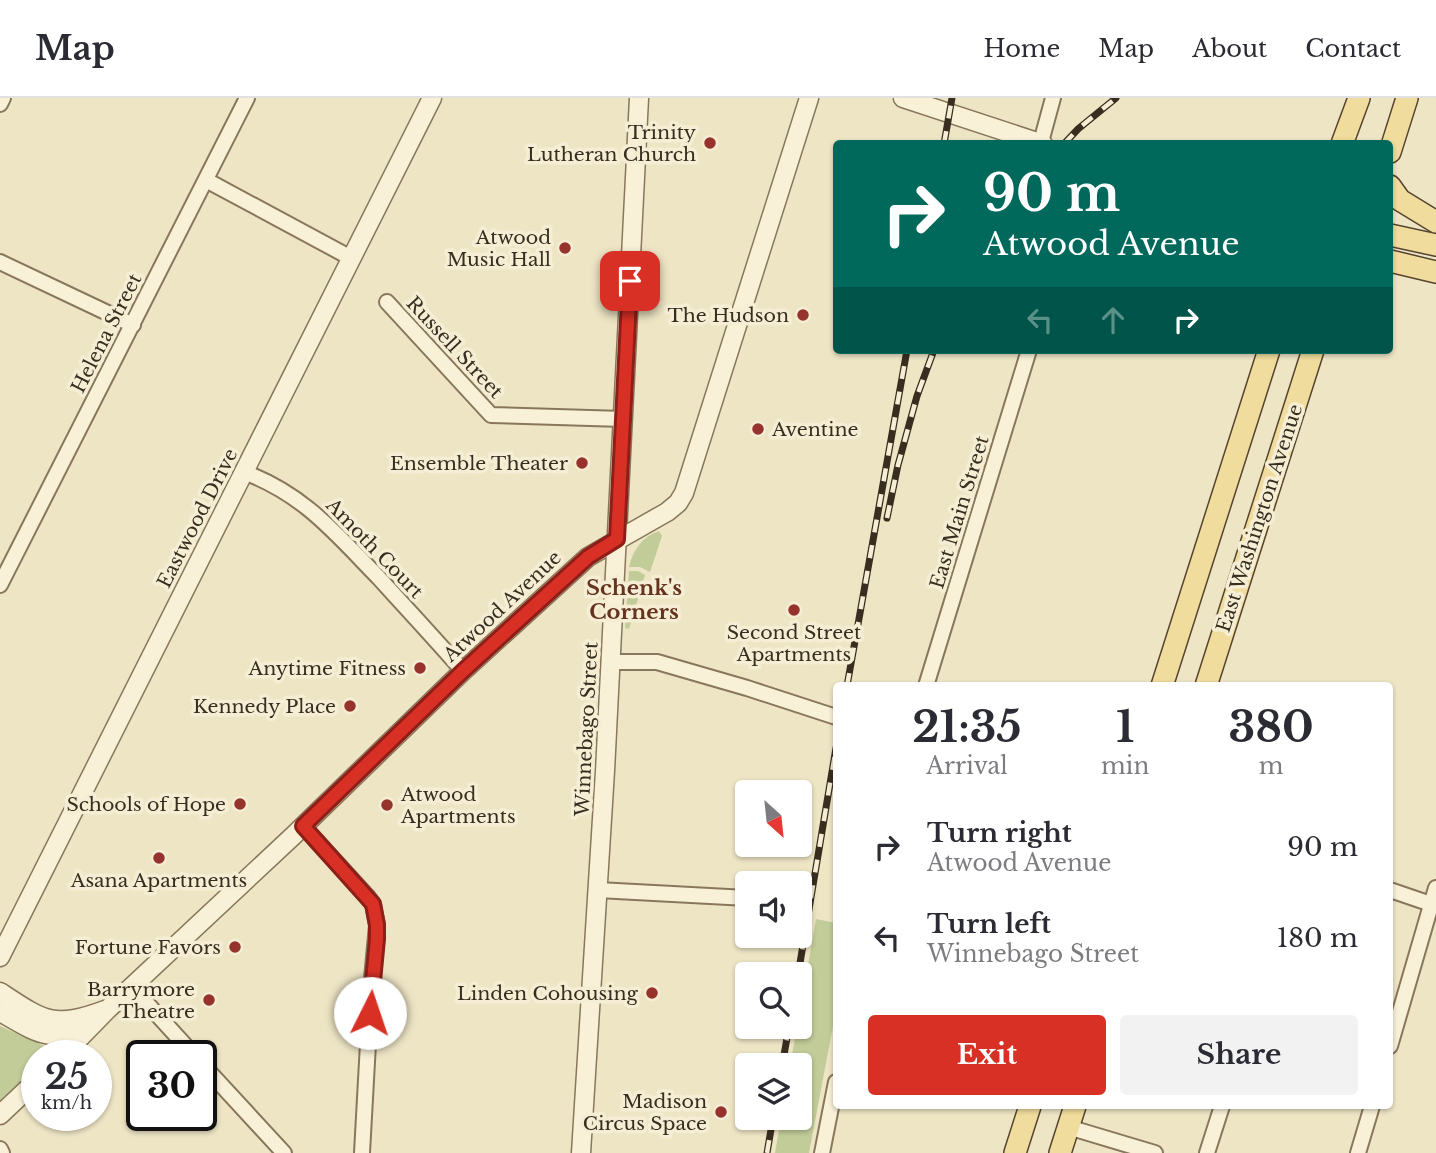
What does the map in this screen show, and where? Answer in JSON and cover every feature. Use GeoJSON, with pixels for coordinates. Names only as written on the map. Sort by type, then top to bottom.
{"type":"FeatureCollection","features":[{"type":"Feature","properties":{"kind":"main road"},"geometry":{"type":"LineString","coordinates":[[1343,140],[1359,98]]}},
{"type":"Feature","properties":{"kind":"main road"},"geometry":{"type":"LineString","coordinates":[[1393,142],[1407,98]]}},
{"type":"Feature","properties":{"kind":"main road"},"geometry":{"type":"LineString","coordinates":[[1393,190],[1400,201],[1436,222]]}},
{"type":"Feature","properties":{"kind":"main road"},"geometry":{"type":"LineString","coordinates":[[1393,236],[1436,245]]}},
{"type":"Feature","properties":{"kind":"main road"},"geometry":{"type":"LineString","coordinates":[[1393,262],[1436,272]]}},
{"type":"Feature","properties":{"kind":"main road"},"geometry":{"type":"LineString","coordinates":[[1163,682],[1268,354]]}},
{"type":"Feature","properties":{"kind":"main road","name":"East Washington Avenue"},"geometry":{"type":"LineString","coordinates":[[1207,682],[1312,354]]}},
{"type":"Feature","properties":{"kind":"main road"},"geometry":{"type":"LineString","coordinates":[[1015,1153],[1029,1109]]}},
{"type":"Feature","properties":{"kind":"main road"},"geometry":{"type":"LineString","coordinates":[[1060,1153],[1074,1109]]}},
{"type":"Feature","properties":{"kind":"street"},"geometry":{"type":"LineString","coordinates":[[0,104],[3,98]]}},
{"type":"Feature","properties":{"kind":"street","name":"Helena Street"},"geometry":{"type":"LineString","coordinates":[[0,585],[247,98]]}},
{"type":"Feature","properties":{"kind":"street","name":"Eastwood Drive"},"geometry":{"type":"LineString","coordinates":[[0,957],[432,98]]}},
{"type":"Feature","properties":{"kind":"street","name":"Winnebago Street"},"geometry":{"type":"LineString","coordinates":[[581,1153],[598,890],[639,98]]}},
{"type":"Feature","properties":{"kind":"street","name":"Atwood Avenue"},"geometry":{"type":"LineString","coordinates":[[78,1040],[463,671],[588,557],[678,503],[684,493],[809,98]]}},
{"type":"Feature","properties":{"kind":"street"},"geometry":{"type":"LineString","coordinates":[[903,98],[1033,140]]}},
{"type":"Feature","properties":{"kind":"street"},"geometry":{"type":"LineString","coordinates":[[1043,140],[1053,98]]}},
{"type":"Feature","properties":{"kind":"street"},"geometry":{"type":"LineString","coordinates":[[206,180],[351,258]]}},
{"type":"Feature","properties":{"kind":"street"},"geometry":{"type":"LineString","coordinates":[[0,262],[133,325]]}},
{"type":"Feature","properties":{"kind":"street","name":"Russell Street"},"geometry":{"type":"LineString","coordinates":[[387,302],[491,415],[623,419]]}},
{"type":"Feature","properties":{"kind":"street","name":"East Main Street"},"geometry":{"type":"LineString","coordinates":[[927,682],[1028,354]]}},
{"type":"Feature","properties":{"kind":"street","name":"Amoth Court"},"geometry":{"type":"LineString","coordinates":[[243,472],[282,490],[313,511],[407,607],[463,671]]}},
{"type":"Feature","properties":{"kind":"street"},"geometry":{"type":"LineString","coordinates":[[610,662],[657,662],[833,716]]}},
{"type":"Feature","properties":{"kind":"street"},"geometry":{"type":"LineString","coordinates":[[303,826],[367,896],[376,913],[377,939],[371,989],[362,1153]]}},
{"type":"Feature","properties":{"kind":"street"},"geometry":{"type":"LineString","coordinates":[[1393,1036],[1436,888]]}},
{"type":"Feature","properties":{"kind":"street"},"geometry":{"type":"LineString","coordinates":[[598,890],[735,897]]}},
{"type":"Feature","properties":{"kind":"street"},"geometry":{"type":"LineString","coordinates":[[1393,891],[1431,904]]}},
{"type":"Feature","properties":{"kind":"street"},"geometry":{"type":"LineString","coordinates":[[132,987],[180,1040]]}},
{"type":"Feature","properties":{"kind":"street"},"geometry":{"type":"LineString","coordinates":[[0,992],[37,1015],[55,1021],[102,1015]]}},
{"type":"Feature","properties":{"kind":"street"},"geometry":{"type":"LineString","coordinates":[[0,1012],[51,1036],[68,1034],[102,1015]]}},
{"type":"Feature","properties":{"kind":"street"},"geometry":{"type":"LineString","coordinates":[[217,1080],[284,1153]]}},
{"type":"Feature","properties":{"kind":"street"},"geometry":{"type":"LineString","coordinates":[[0,1115],[21,1095]]}},
{"type":"Feature","properties":{"kind":"street"},"geometry":{"type":"LineString","coordinates":[[822,1153],[833,1097]]}},
{"type":"Feature","properties":{"kind":"street"},"geometry":{"type":"LineString","coordinates":[[1207,1153],[1221,1109]]}},
{"type":"Feature","properties":{"kind":"street"},"geometry":{"type":"LineString","coordinates":[[1358,1153],[1371,1109]]}},
{"type":"Feature","properties":{"kind":"street"},"geometry":{"type":"LineString","coordinates":[[1068,1127],[1155,1153]]}},
{"type":"Feature","properties":{"kind":"green space"},"geometry":{"type":"Polygon","coordinates":[[[659,531],[662,536],[650,572],[640,567],[629,567],[639,545],[659,531]]]}},
{"type":"Feature","properties":{"kind":"green space"},"geometry":{"type":"Polygon","coordinates":[[[629,571],[638,571],[645,575],[629,629],[625,628],[629,571]]]}},
{"type":"Feature","properties":{"kind":"green space"},"geometry":{"type":"Polygon","coordinates":[[[816,919],[833,922],[833,1026],[809,1153],[775,1153],[779,1130],[812,1130],[812,1053],[792,1053],[795,1039],[812,1039],[812,962],[809,962],[816,919]]]}},
{"type":"Feature","properties":{"kind":"green space"},"geometry":{"type":"Polygon","coordinates":[[[0,1026],[31,1040],[21,1040],[21,1083],[0,1102],[0,1026]]]}},
{"type":"Feature","properties":{"kind":"railway"},"geometry":{"type":"LineString","coordinates":[[945,140],[952,98]]}},
{"type":"Feature","properties":{"kind":"railway"},"geometry":{"type":"LineString","coordinates":[[1068,140],[1116,98]]}},
{"type":"Feature","properties":{"kind":"railway"},"geometry":{"type":"LineString","coordinates":[[848,682],[906,354]]}},
{"type":"Feature","properties":{"kind":"railway"},"geometry":{"type":"LineString","coordinates":[[887,518],[917,396],[933,354]]}},
{"type":"Feature","properties":{"kind":"railway"},"geometry":{"type":"LineString","coordinates":[[800,962],[833,766]]}},
{"type":"Feature","properties":{"kind":"railway"},"geometry":{"type":"LineString","coordinates":[[784,1053],[787,1039]]}},
{"type":"Feature","properties":{"kind":"railway"},"geometry":{"type":"LineString","coordinates":[[767,1153],[771,1130]]}},
{"type":"Feature","properties":{"kind":"place","name":"Trinity Lutheran Church"},"geometry":{"type":"Point","coordinates":[710,143]}},
{"type":"Feature","properties":{"kind":"place","name":"Atwood Music Hall"},"geometry":{"type":"Point","coordinates":[565,248]}},
{"type":"Feature","properties":{"kind":"place","name":"The Hudson"},"geometry":{"type":"Point","coordinates":[803,315]}},
{"type":"Feature","properties":{"kind":"place","name":"Aventine"},"geometry":{"type":"Point","coordinates":[758,429]}},
{"type":"Feature","properties":{"kind":"place","name":"Ensemble Theater"},"geometry":{"type":"Point","coordinates":[582,463]}},
{"type":"Feature","properties":{"kind":"place","name":"Second Street Apartments"},"geometry":{"type":"Point","coordinates":[794,610]}},
{"type":"Feature","properties":{"kind":"place","name":"Anytime Fitness"},"geometry":{"type":"Point","coordinates":[420,668]}},
{"type":"Feature","properties":{"kind":"place","name":"Kennedy Place"},"geometry":{"type":"Point","coordinates":[350,706]}},
{"type":"Feature","properties":{"kind":"place","name":"Schools of Hope"},"geometry":{"type":"Point","coordinates":[240,804]}},
{"type":"Feature","properties":{"kind":"place","name":"Atwood Apartments"},"geometry":{"type":"Point","coordinates":[387,805]}},
{"type":"Feature","properties":{"kind":"place","name":"Asana Apartments"},"geometry":{"type":"Point","coordinates":[159,858]}},
{"type":"Feature","properties":{"kind":"place","name":"Fortune Favors"},"geometry":{"type":"Point","coordinates":[235,947]}},
{"type":"Feature","properties":{"kind":"place","name":"Linden Cohousing"},"geometry":{"type":"Point","coordinates":[652,993]}},
{"type":"Feature","properties":{"kind":"place","name":"Barrymore Theatre"},"geometry":{"type":"Point","coordinates":[209,1000]}},
{"type":"Feature","properties":{"kind":"place","name":"Madison Circus Space"},"geometry":{"type":"Point","coordinates":[721,1112]}},
{"type":"Feature","properties":{"kind":"district","name":"Schenk's Corners"},"geometry":{"type":"Point","coordinates":[634,600]}},
{"type":"Feature","properties":{"kind":"route"},"geometry":{"type":"LineString","coordinates":[[370,1013],[377,939],[373,904],[303,826],[463,671],[588,557],[617,539],[630,281]]}}]}
